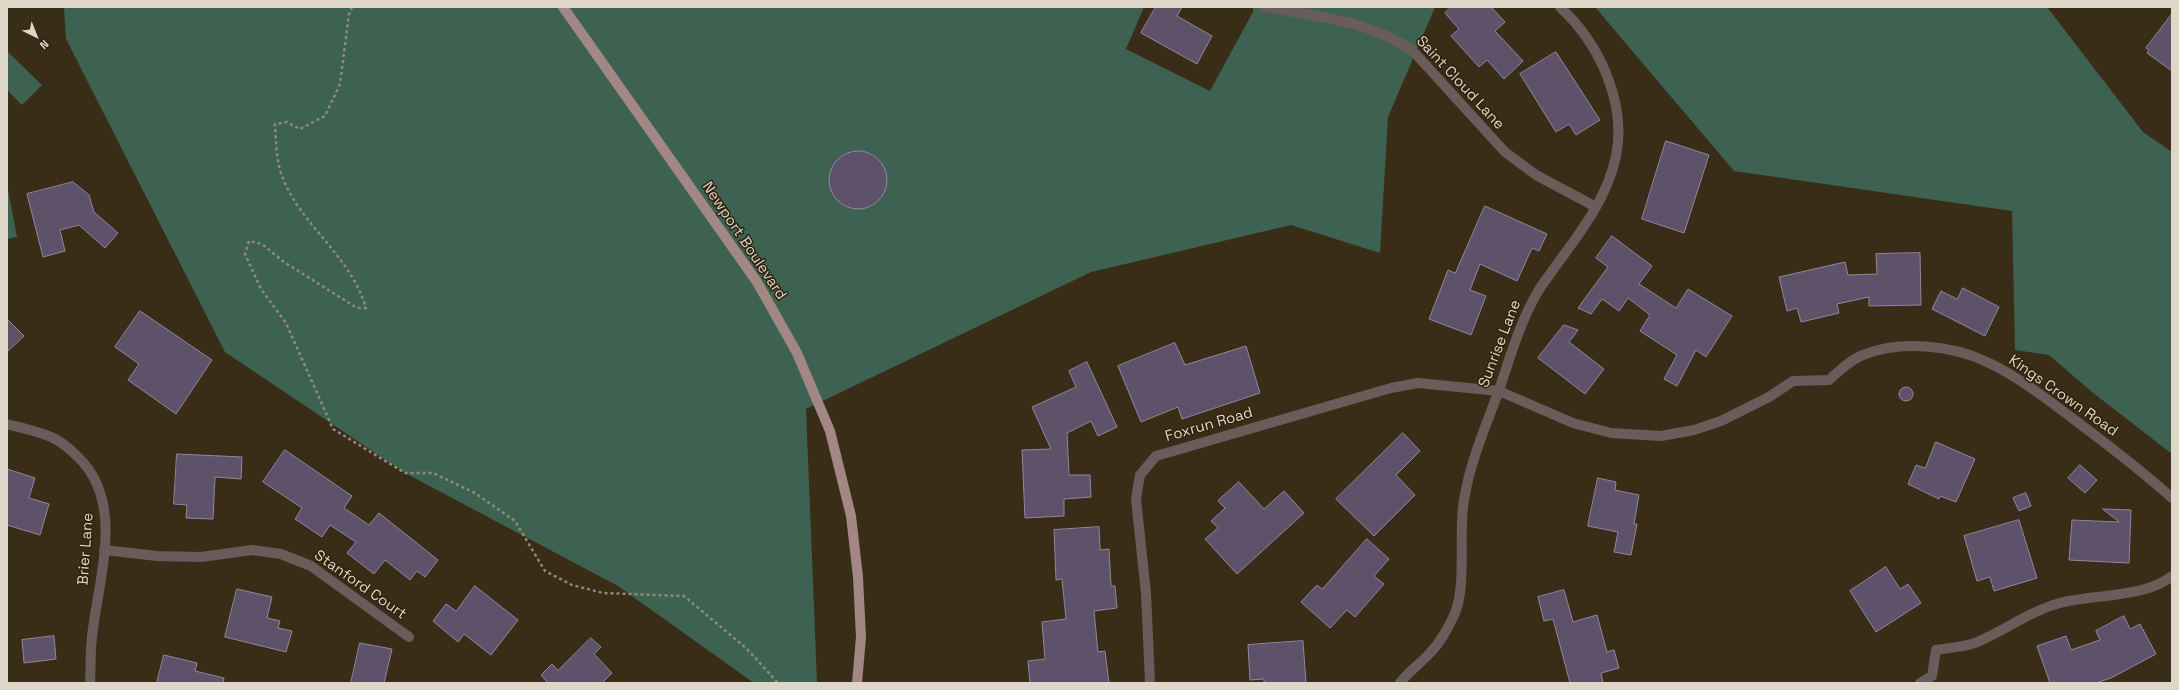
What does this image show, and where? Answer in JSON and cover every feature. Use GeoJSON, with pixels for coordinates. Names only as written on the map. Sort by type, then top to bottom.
{"type":"FeatureCollection","features":[{"type":"Feature","properties":{"kind":"main road","name":"Newport Boulevard"},"geometry":{"type":"LineString","coordinates":[[563,7],[757,282],[797,354],[830,430],[851,516],[858,577],[861,638],[857,683]]}},
{"type":"Feature","properties":{"kind":"street","name":"Saint Cloud Lane"},"geometry":{"type":"LineString","coordinates":[[1264,7],[1352,23],[1397,40],[1413,51],[1505,152],[1536,175],[1596,207]]}},
{"type":"Feature","properties":{"kind":"street","name":"Sunrise Lane"},"geometry":{"type":"LineString","coordinates":[[1400,683],[1429,654],[1444,636],[1456,610],[1461,577],[1464,502],[1476,448],[1498,391],[1521,324],[1536,294],[1581,232],[1596,207],[1608,184],[1616,156],[1619,127],[1617,109],[1612,91],[1603,68],[1586,36],[1573,19],[1560,7]]}},
{"type":"Feature","properties":{"kind":"street","name":"Kings Crown Road"},"geometry":{"type":"LineString","coordinates":[[1498,391],[1581,425],[1611,433],[1661,436],[1694,430],[1722,420],[1769,397],[1793,381],[1829,380],[1843,368],[1863,355],[1893,348],[1923,347],[1950,350],[1969,354],[1987,362],[2025,384],[2153,481],[2172,498]]}},
{"type":"Feature","properties":{"kind":"street","name":"Foxrun Road"},"geometry":{"type":"LineString","coordinates":[[1150,683],[1146,593],[1136,498],[1140,475],[1156,456],[1391,388],[1426,383],[1498,391]]}},
{"type":"Feature","properties":{"kind":"street","name":"Brier Lane"},"geometry":{"type":"LineString","coordinates":[[7,424],[52,437],[70,450],[86,464],[97,481],[103,499],[106,517],[104,550],[91,639],[90,683]]}},
{"type":"Feature","properties":{"kind":"street","name":"Stanford Court"},"geometry":{"type":"LineString","coordinates":[[104,550],[157,556],[186,557],[201,557],[252,550],[281,554],[311,566],[409,637]]}},
{"type":"Feature","properties":{"kind":"street"},"geometry":{"type":"LineString","coordinates":[[1920,683],[1932,676],[1936,650],[1974,643],[2016,621],[2060,603],[2144,589],[2167,580],[2172,576]]}},
{"type":"Feature","properties":{"kind":"path"},"geometry":{"type":"LineString","coordinates":[[352,7],[349,14],[340,84],[325,116],[300,129],[287,122],[275,124],[276,144],[281,175],[295,201],[346,266],[360,290],[366,308],[357,308],[319,285],[284,262],[262,244],[249,241],[245,254],[261,289],[286,323],[333,429],[405,473],[433,473],[475,493],[516,521],[545,571],[572,585],[603,593],[684,596],[747,649],[778,683]]}},
{"type":"Feature","properties":{"kind":"green space"},"geometry":{"type":"Polygon","coordinates":[[[64,7],[1144,7],[1126,49],[1210,91],[1253,12],[1253,7],[1435,7],[1388,117],[1380,253],[1291,225],[1091,272],[806,409],[817,683],[754,683],[618,586],[405,473],[225,352],[66,39],[64,7]]]}},
{"type":"Feature","properties":{"kind":"green space"},"geometry":{"type":"Polygon","coordinates":[[[1595,7],[2047,7],[2143,132],[2172,152],[2172,454],[2092,392],[2049,355],[2015,350],[2012,211],[1734,171],[1595,7]]]}},
{"type":"Feature","properties":{"kind":"green space"},"geometry":{"type":"Polygon","coordinates":[[[7,51],[42,85],[22,105],[7,90],[7,51]]]}},
{"type":"Feature","properties":{"kind":"green space"},"geometry":{"type":"Polygon","coordinates":[[[7,184],[17,237],[7,239],[7,184]]]}},
{"type":"Feature","properties":{"kind":"building"},"geometry":{"type":"Polygon","coordinates":[[[1156,7],[1182,7],[1177,16],[1212,36],[1197,64],[1141,33],[1156,7]]]}},
{"type":"Feature","properties":{"kind":"building"},"geometry":{"type":"Polygon","coordinates":[[[1451,7],[1491,7],[1505,22],[1495,31],[1523,61],[1504,79],[1487,60],[1479,67],[1451,36],[1459,29],[1445,13],[1451,7]]]}},
{"type":"Feature","properties":{"kind":"building"},"geometry":{"type":"Polygon","coordinates":[[[2172,14],[2172,71],[2147,53],[2149,50],[2146,48],[2172,14]]]}},
{"type":"Feature","properties":{"kind":"building"},"geometry":{"type":"Polygon","coordinates":[[[1556,52],[1600,120],[1576,135],[1569,124],[1556,132],[1520,74],[1556,52]]]}},
{"type":"Feature","properties":{"kind":"building"},"geometry":{"type":"Polygon","coordinates":[[[1666,141],[1709,155],[1684,233],[1642,219],[1666,141]]]}},
{"type":"Feature","properties":{"kind":"building"},"geometry":{"type":"Polygon","coordinates":[[[852,151],[864,151],[879,159],[887,174],[887,186],[879,201],[864,209],[852,209],[837,201],[829,186],[829,174],[837,159],[852,151]]]}},
{"type":"Feature","properties":{"kind":"building"},"geometry":{"type":"Polygon","coordinates":[[[73,182],[89,195],[94,212],[118,233],[105,248],[79,225],[60,230],[65,251],[43,257],[27,194],[73,182]]]}},
{"type":"Feature","properties":{"kind":"building"},"geometry":{"type":"Polygon","coordinates":[[[1485,206],[1547,234],[1539,251],[1532,248],[1517,281],[1480,264],[1470,290],[1486,296],[1471,335],[1429,319],[1448,270],[1455,273],[1485,206]]]}},
{"type":"Feature","properties":{"kind":"building"},"geometry":{"type":"Polygon","coordinates":[[[1612,236],[1652,266],[1639,284],[1676,308],[1688,289],[1732,316],[1706,357],[1696,350],[1677,386],[1664,379],[1677,355],[1640,331],[1650,315],[1628,298],[1619,311],[1602,299],[1591,314],[1578,308],[1608,267],[1596,258],[1612,236]]]}},
{"type":"Feature","properties":{"kind":"building"},"geometry":{"type":"Polygon","coordinates":[[[1920,253],[1921,305],[1869,306],[1869,297],[1837,304],[1839,313],[1801,322],[1797,308],[1787,311],[1779,277],[1845,262],[1848,275],[1877,274],[1876,254],[1920,253]]]}},
{"type":"Feature","properties":{"kind":"building"},"geometry":{"type":"Polygon","coordinates":[[[1963,288],[1999,307],[1985,336],[1932,309],[1941,291],[1957,299],[1963,288]]]}},
{"type":"Feature","properties":{"kind":"building"},"geometry":{"type":"Polygon","coordinates":[[[140,311],[212,360],[176,414],[128,380],[139,364],[115,347],[140,311]]]}},
{"type":"Feature","properties":{"kind":"building"},"geometry":{"type":"Polygon","coordinates":[[[7,319],[24,336],[7,352],[7,319]]]}},
{"type":"Feature","properties":{"kind":"building"},"geometry":{"type":"Polygon","coordinates":[[[1564,325],[1578,330],[1569,342],[1604,369],[1585,394],[1538,358],[1564,325]]]}},
{"type":"Feature","properties":{"kind":"building"},"geometry":{"type":"Polygon","coordinates":[[[1175,343],[1185,365],[1246,346],[1260,393],[1182,419],[1178,407],[1141,422],[1118,366],[1175,343]]]}},
{"type":"Feature","properties":{"kind":"building"},"geometry":{"type":"Polygon","coordinates":[[[1087,362],[1117,427],[1098,436],[1091,421],[1067,433],[1069,475],[1090,475],[1091,497],[1064,499],[1064,516],[1025,518],[1022,450],[1051,449],[1032,407],[1076,387],[1069,371],[1087,362]]]}},
{"type":"Feature","properties":{"kind":"building"},"geometry":{"type":"Polygon","coordinates":[[[1903,387],[1909,387],[1913,391],[1913,397],[1909,401],[1903,401],[1899,397],[1899,391],[1903,387]]]}},
{"type":"Feature","properties":{"kind":"building"},"geometry":{"type":"Polygon","coordinates":[[[1403,433],[1420,451],[1396,475],[1415,495],[1374,536],[1336,499],[1403,433]]]}},
{"type":"Feature","properties":{"kind":"building"},"geometry":{"type":"Polygon","coordinates":[[[1936,442],[1975,459],[1956,502],[1940,496],[1939,499],[1908,484],[1916,465],[1925,468],[1936,442]]]}},
{"type":"Feature","properties":{"kind":"building"},"geometry":{"type":"Polygon","coordinates":[[[285,450],[352,496],[344,508],[369,525],[379,513],[438,560],[425,577],[417,571],[410,580],[385,560],[374,574],[347,553],[356,542],[330,525],[322,537],[295,519],[302,508],[263,482],[285,450]]]}},
{"type":"Feature","properties":{"kind":"building"},"geometry":{"type":"Polygon","coordinates":[[[177,454],[242,457],[241,479],[215,477],[213,519],[186,518],[187,505],[174,504],[177,454]]]}},
{"type":"Feature","properties":{"kind":"building"},"geometry":{"type":"Polygon","coordinates":[[[2080,465],[2097,480],[2085,493],[2068,478],[2080,465]]]}},
{"type":"Feature","properties":{"kind":"building"},"geometry":{"type":"Polygon","coordinates":[[[7,469],[35,478],[29,498],[49,504],[40,535],[7,525],[7,469]]]}},
{"type":"Feature","properties":{"kind":"building"},"geometry":{"type":"Polygon","coordinates":[[[1598,478],[1616,482],[1615,490],[1639,495],[1634,524],[1637,524],[1631,555],[1614,552],[1618,532],[1588,526],[1598,478]]]}},
{"type":"Feature","properties":{"kind":"building"},"geometry":{"type":"Polygon","coordinates":[[[1239,482],[1264,509],[1284,491],[1304,513],[1237,574],[1205,539],[1218,528],[1211,521],[1225,508],[1218,501],[1239,482]]]}},
{"type":"Feature","properties":{"kind":"building"},"geometry":{"type":"Polygon","coordinates":[[[2026,493],[2031,506],[2019,511],[2013,498],[2026,493]]]}},
{"type":"Feature","properties":{"kind":"building"},"geometry":{"type":"Polygon","coordinates":[[[2103,509],[2131,510],[2129,563],[2069,560],[2072,520],[2119,522],[2103,509]]]}},
{"type":"Feature","properties":{"kind":"building"},"geometry":{"type":"Polygon","coordinates":[[[2019,520],[2037,578],[1994,591],[1990,577],[1977,581],[1964,536],[2019,520]]]}},
{"type":"Feature","properties":{"kind":"building"},"geometry":{"type":"Polygon","coordinates":[[[1099,527],[1100,550],[1109,549],[1111,586],[1115,586],[1117,608],[1094,611],[1098,652],[1105,651],[1109,683],[1030,683],[1028,661],[1045,659],[1042,622],[1066,619],[1062,579],[1056,580],[1054,530],[1099,527]]]}},
{"type":"Feature","properties":{"kind":"building"},"geometry":{"type":"Polygon","coordinates":[[[1367,539],[1389,559],[1374,576],[1384,584],[1355,617],[1347,610],[1330,628],[1301,602],[1317,585],[1322,589],[1367,539]]]}},
{"type":"Feature","properties":{"kind":"building"},"geometry":{"type":"Polygon","coordinates":[[[1886,567],[1900,589],[1908,584],[1921,603],[1876,632],[1850,591],[1886,567]]]}},
{"type":"Feature","properties":{"kind":"building"},"geometry":{"type":"Polygon","coordinates":[[[475,586],[518,620],[491,655],[464,634],[458,642],[433,621],[446,604],[456,611],[475,586]]]}},
{"type":"Feature","properties":{"kind":"building"},"geometry":{"type":"Polygon","coordinates":[[[237,589],[272,597],[267,618],[280,621],[278,628],[292,631],[286,652],[225,637],[237,589]]]}},
{"type":"Feature","properties":{"kind":"building"},"geometry":{"type":"Polygon","coordinates":[[[1564,590],[1573,622],[1597,615],[1607,652],[1614,650],[1619,668],[1601,673],[1603,683],[1570,683],[1553,619],[1544,621],[1538,597],[1564,590]]]}},
{"type":"Feature","properties":{"kind":"building"},"geometry":{"type":"Polygon","coordinates":[[[2124,616],[2130,629],[2140,624],[2156,654],[2111,678],[2096,683],[2050,683],[2037,646],[2066,636],[2071,650],[2100,640],[2096,631],[2124,616]]]}},
{"type":"Feature","properties":{"kind":"building"},"geometry":{"type":"Polygon","coordinates":[[[54,636],[56,659],[24,663],[22,640],[54,636]]]}},
{"type":"Feature","properties":{"kind":"building"},"geometry":{"type":"Polygon","coordinates":[[[591,638],[601,647],[594,654],[612,673],[602,683],[546,683],[547,682],[541,675],[552,664],[558,670],[591,638]]]}},
{"type":"Feature","properties":{"kind":"building"},"geometry":{"type":"Polygon","coordinates":[[[1303,641],[1306,683],[1264,683],[1264,679],[1250,680],[1248,645],[1303,641]]]}},
{"type":"Feature","properties":{"kind":"building"},"geometry":{"type":"Polygon","coordinates":[[[360,643],[392,649],[384,683],[351,683],[360,643]]]}},
{"type":"Feature","properties":{"kind":"building"},"geometry":{"type":"Polygon","coordinates":[[[164,655],[197,663],[195,671],[224,678],[223,683],[157,683],[164,655]]]}}]}
